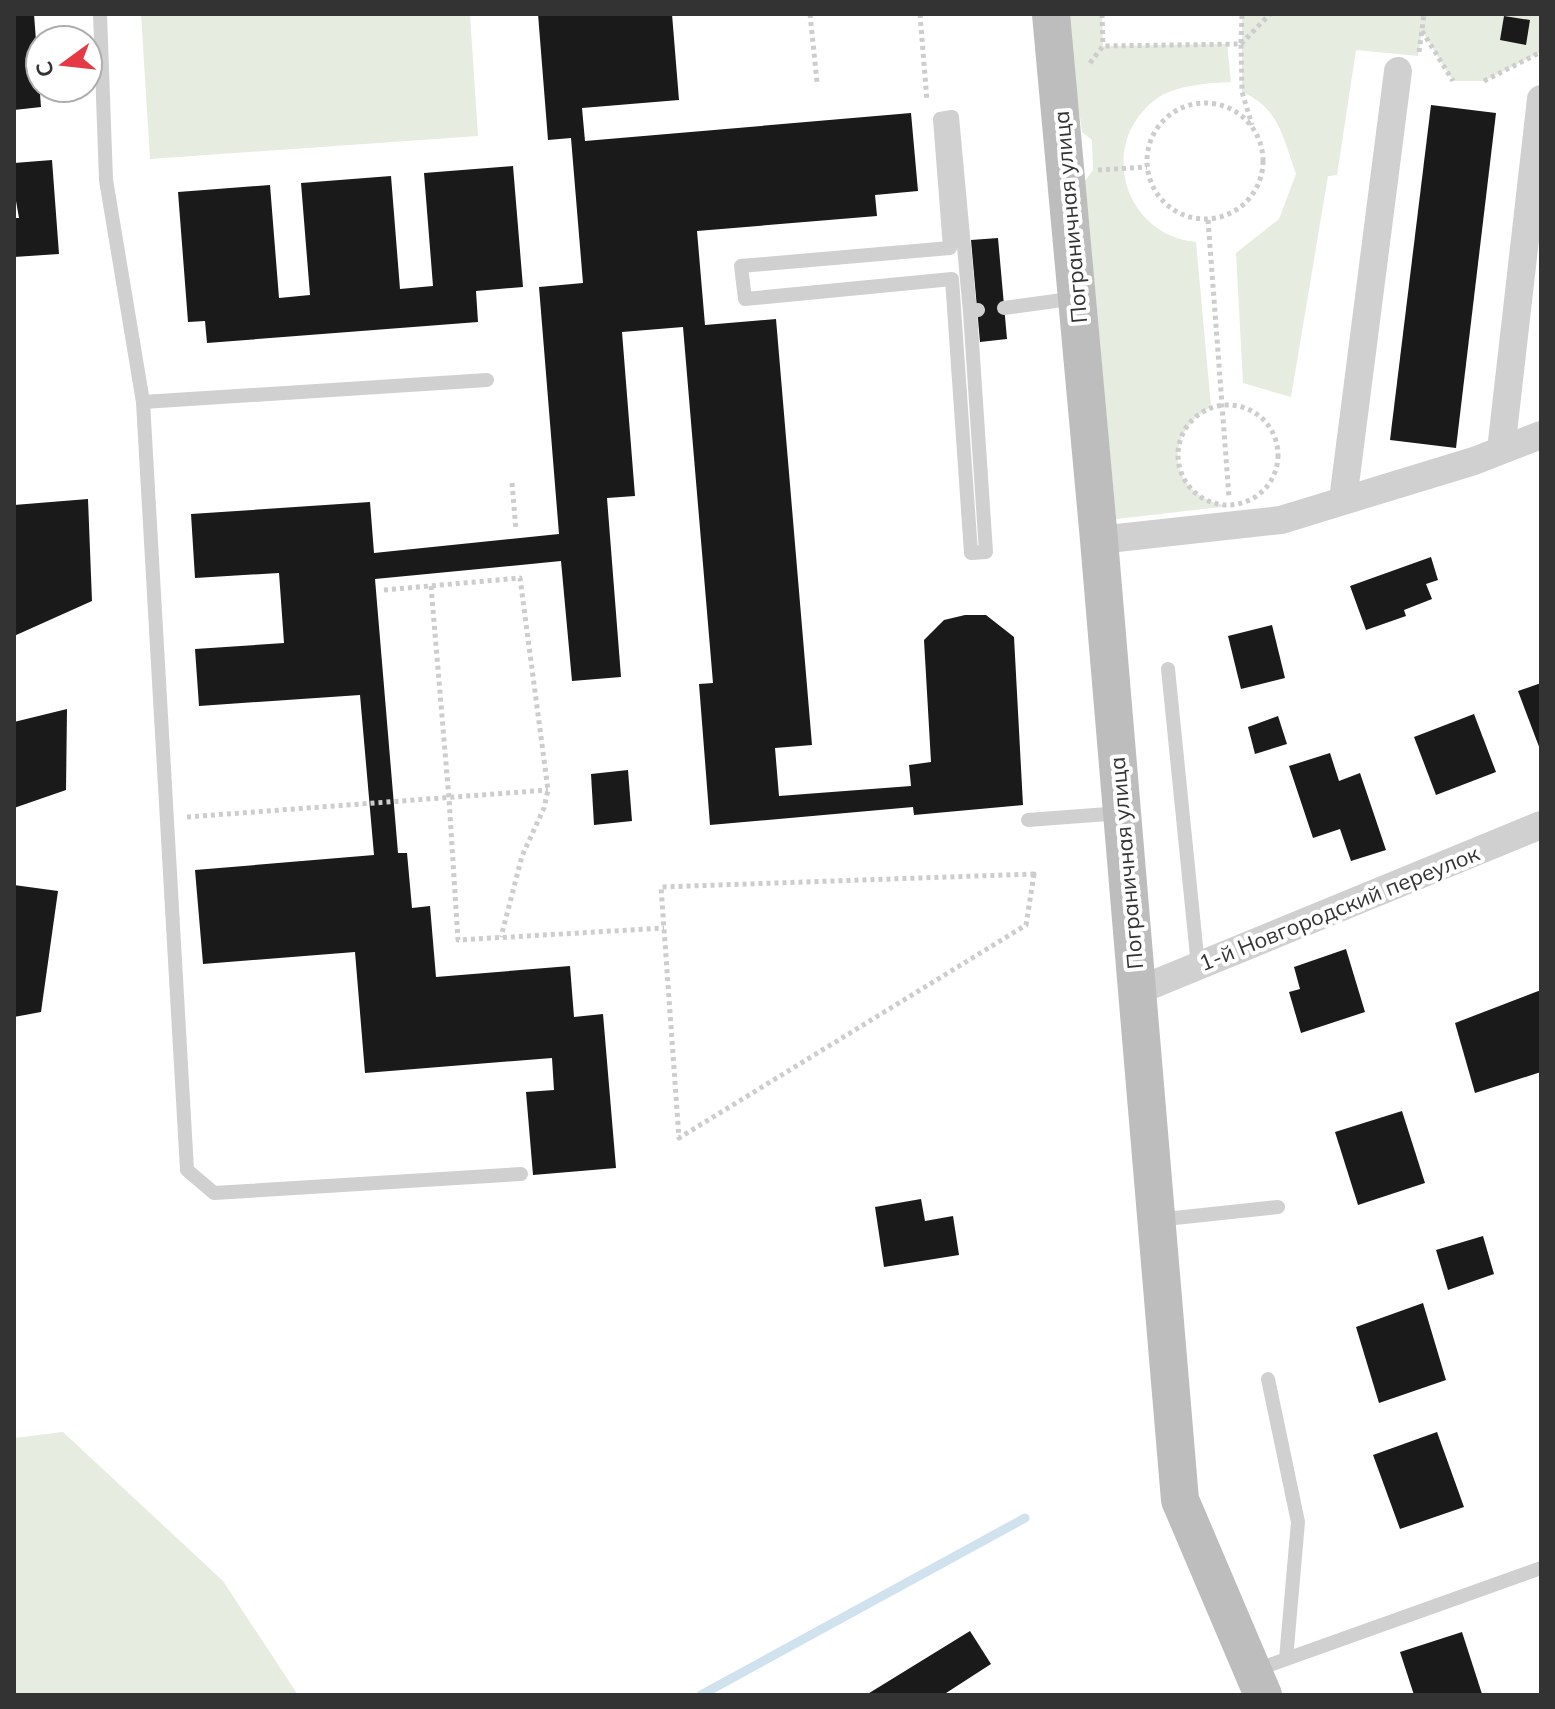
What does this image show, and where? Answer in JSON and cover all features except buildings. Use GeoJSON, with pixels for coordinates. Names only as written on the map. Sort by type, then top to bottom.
{"type":"FeatureCollection","features":[{"type":"Feature","properties":{"kind":"street","name":"Пограничная улица"},"geometry":{"type":"LineString","coordinates":[[1051,14],[1180,1500],[1267,1675]]}},
{"type":"Feature","properties":{"kind":"street"},"geometry":{"type":"LineString","coordinates":[[1343,500],[1398,71]]}},
{"type":"Feature","properties":{"kind":"street"},"geometry":{"type":"LineString","coordinates":[[1501,450],[1541,99]]}},
{"type":"Feature","properties":{"kind":"street"},"geometry":{"type":"LineString","coordinates":[[1099,540],[1281,520],[1474,461],[1541,435]]}},
{"type":"Feature","properties":{"kind":"street","name":"1-й Новгородский переулок"},"geometry":{"type":"LineString","coordinates":[[1137,991],[1541,825]]}},
{"type":"Feature","properties":{"kind":"lane"},"geometry":{"type":"LineString","coordinates":[[100,14],[106,180],[143,402],[187,1170],[214,1193],[521,1174]]}},
{"type":"Feature","properties":{"kind":"lane"},"geometry":{"type":"LineString","coordinates":[[952,117],[974,311],[986,552],[971,553],[952,279],[745,299],[741,266],[950,248],[940,119],[952,117]]}},
{"type":"Feature","properties":{"kind":"lane"},"geometry":{"type":"LineString","coordinates":[[1004,308],[1078,298]]}},
{"type":"Feature","properties":{"kind":"lane"},"geometry":{"type":"LineString","coordinates":[[143,402],[487,380]]}},
{"type":"Feature","properties":{"kind":"lane"},"geometry":{"type":"LineString","coordinates":[[1168,669],[1198,966]]}},
{"type":"Feature","properties":{"kind":"lane"},"geometry":{"type":"LineString","coordinates":[[1028,820],[1121,813]]}},
{"type":"Feature","properties":{"kind":"lane"},"geometry":{"type":"LineString","coordinates":[[1156,1220],[1278,1207]]}},
{"type":"Feature","properties":{"kind":"lane"},"geometry":{"type":"LineString","coordinates":[[1267,1675],[1298,1522],[1268,1379]]}},
{"type":"Feature","properties":{"kind":"lane"},"geometry":{"type":"LineString","coordinates":[[1267,1675],[1541,1568]]}},
{"type":"Feature","properties":{"kind":"path"},"geometry":{"type":"LineString","coordinates":[[810,14],[817,82]]}},
{"type":"Feature","properties":{"kind":"path"},"geometry":{"type":"LineString","coordinates":[[920,14],[928,107]]}},
{"type":"Feature","properties":{"kind":"path"},"geometry":{"type":"LineString","coordinates":[[1085,71],[1103,46],[1102,14]]}},
{"type":"Feature","properties":{"kind":"path"},"geometry":{"type":"LineString","coordinates":[[1242,14],[1242,92],[1252,127],[1261,144],[1261,179],[1253,195],[1241,208],[1208,220],[1190,218],[1174,211],[1161,199],[1147,167],[1148,149],[1154,133],[1176,111],[1198,104],[1215,104],[1231,110],[1252,127]]}},
{"type":"Feature","properties":{"kind":"path"},"geometry":{"type":"LineString","coordinates":[[1103,46],[1241,44],[1270,14]]}},
{"type":"Feature","properties":{"kind":"path"},"geometry":{"type":"LineString","coordinates":[[1422,30],[1453,81]]}},
{"type":"Feature","properties":{"kind":"path"},"geometry":{"type":"LineString","coordinates":[[1484,81],[1541,52]]}},
{"type":"Feature","properties":{"kind":"path"},"geometry":{"type":"LineString","coordinates":[[1443,82],[1460,80]]}},
{"type":"Feature","properties":{"kind":"path"},"geometry":{"type":"LineString","coordinates":[[1472,80],[1495,86]]}},
{"type":"Feature","properties":{"kind":"path"},"geometry":{"type":"LineString","coordinates":[[1208,220],[1230,506]]}},
{"type":"Feature","properties":{"kind":"path"},"geometry":{"type":"LineString","coordinates":[[1221,406],[1245,408],[1260,416],[1271,430],[1277,446],[1278,463],[1272,479],[1261,493],[1247,502],[1230,506],[1199,498],[1180,473],[1177,457],[1179,441],[1186,427],[1197,415],[1211,407],[1221,406]]}},
{"type":"Feature","properties":{"kind":"path"},"geometry":{"type":"LineString","coordinates":[[512,483],[516,530]]}},
{"type":"Feature","properties":{"kind":"path"},"geometry":{"type":"LineString","coordinates":[[384,590],[520,578],[548,790],[544,808],[522,856],[501,937]]}},
{"type":"Feature","properties":{"kind":"path"},"geometry":{"type":"LineString","coordinates":[[431,586],[458,940],[664,928]]}},
{"type":"Feature","properties":{"kind":"path"},"geometry":{"type":"LineString","coordinates":[[166,819],[548,790]]}},
{"type":"Feature","properties":{"kind":"path"},"geometry":{"type":"LineString","coordinates":[[1034,874],[1026,925],[679,1138],[664,928],[661,887],[1034,874]]}},
{"type":"Feature","properties":{"kind":"shaded area"},"geometry":{"type":"Polygon","coordinates":[[[141,14],[470,14],[478,136],[150,159],[141,14]]]}},
{"type":"Feature","properties":{"kind":"shaded area"},"geometry":{"type":"Polygon","coordinates":[[[1066,14],[1102,14],[1103,46],[1227,44],[1231,82],[1184,87],[1159,97],[1139,115],[1128,137],[1124,160],[1126,183],[1135,204],[1150,222],[1171,236],[1196,242],[1211,407],[1194,419],[1183,434],[1178,449],[1178,465],[1195,492],[1210,501],[1230,506],[1116,519],[1085,181],[1093,170],[1092,140],[1082,132],[1066,14]]]}},
{"type":"Feature","properties":{"kind":"shaded area"},"geometry":{"type":"Polygon","coordinates":[[[1242,14],[1541,14],[1541,52],[1484,81],[1453,81],[1422,31],[1418,56],[1356,50],[1337,175],[1328,176],[1291,397],[1243,383],[1236,253],[1279,219],[1296,174],[1272,116],[1255,99],[1242,92],[1242,14]]]}},
{"type":"Feature","properties":{"kind":"shaded area"},"geometry":{"type":"Polygon","coordinates":[[[63,1432],[223,1581],[298,1695],[14,1695],[14,1438],[63,1432]]]}},
{"type":"Feature","properties":{"kind":"waterway"},"geometry":{"type":"LineString","coordinates":[[701,1695],[1025,1518]]}}]}
